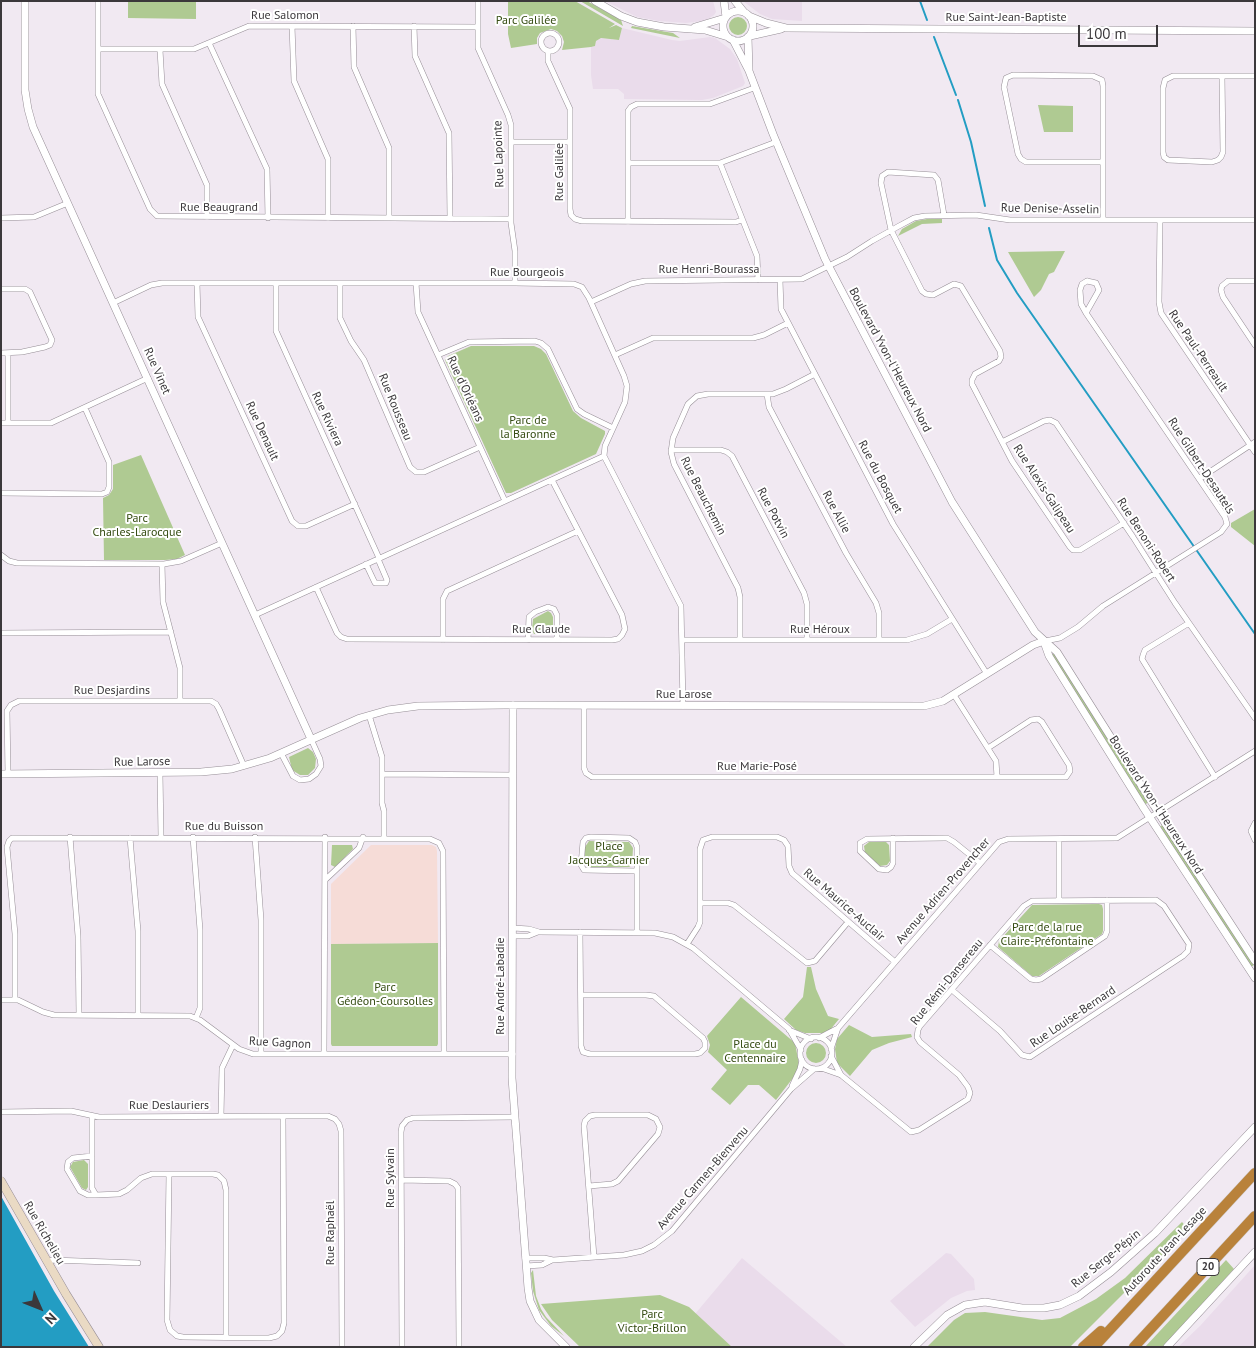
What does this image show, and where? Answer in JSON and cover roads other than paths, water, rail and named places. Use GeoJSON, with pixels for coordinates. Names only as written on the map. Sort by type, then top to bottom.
{"type":"FeatureCollection","features":[{"type":"Feature","properties":{"kind":"highway","name":"Autoroute Jean-Lesage"},"geometry":{"type":"LineString","coordinates":[[1094,1347],[1255,1173]]}},
{"type":"Feature","properties":{"kind":"highway","name":"20"},"geometry":{"type":"LineString","coordinates":[[1134,1347],[1255,1216]]}},
{"type":"Feature","properties":{"kind":"highway"},"geometry":{"type":"LineString","coordinates":[[1083,1347],[1138,1299]]}},
{"type":"Feature","properties":{"kind":"main road","name":"Rue Richelieu"},"geometry":{"type":"LineString","coordinates":[[1,1181],[47,1262],[99,1347]]}},
{"type":"Feature","properties":{"kind":"street","name":"Rue Vinet"},"geometry":{"type":"LineString","coordinates":[[25,1],[25,90],[28,109],[36,132],[311,739]]}},
{"type":"Feature","properties":{"kind":"street","name":"Rue Beaugrand"},"geometry":{"type":"LineString","coordinates":[[98,1],[97,85],[99,97],[151,211],[155,215],[161,217],[208,218],[511,218]]}},
{"type":"Feature","properties":{"kind":"street","name":"Rue Lapointe"},"geometry":{"type":"LineString","coordinates":[[478,1],[477,26],[479,50],[509,118],[511,142],[511,218],[515,254],[515,283]]}},
{"type":"Feature","properties":{"kind":"street"},"geometry":{"type":"LineString","coordinates":[[595,1],[634,21],[664,27],[712,32],[730,39],[742,41],[749,37],[753,27],[746,14],[735,1]]}},
{"type":"Feature","properties":{"kind":"street"},"geometry":{"type":"LineString","coordinates":[[724,1],[726,18],[724,29],[730,39]]}},
{"type":"Feature","properties":{"kind":"street"},"geometry":{"type":"LineString","coordinates":[[690,29],[726,18],[735,12],[746,14]]}},
{"type":"Feature","properties":{"kind":"street","name":"Rue Saint-Jean-Baptiste"},"geometry":{"type":"LineString","coordinates":[[746,14],[766,23],[786,28],[1255,31]]}},
{"type":"Feature","properties":{"kind":"street","name":"Rue Salomon"},"geometry":{"type":"LineString","coordinates":[[98,49],[191,50],[247,26],[477,26]]}},
{"type":"Feature","properties":{"kind":"street"},"geometry":{"type":"LineString","coordinates":[[292,26],[294,81],[328,159],[328,218]]}},
{"type":"Feature","properties":{"kind":"street"},"geometry":{"type":"LineString","coordinates":[[353,26],[353,60],[355,70],[389,148],[389,218]]}},
{"type":"Feature","properties":{"kind":"street"},"geometry":{"type":"LineString","coordinates":[[414,26],[415,56],[449,133],[450,218]]}},
{"type":"Feature","properties":{"kind":"street","name":"Rue Saint-Jean-Baptiste"},"geometry":{"type":"LineString","coordinates":[[749,37],[786,28]]}},
{"type":"Feature","properties":{"kind":"street","name":"Boulevard Yvon-l'Heureux Nord"},"geometry":{"type":"LineString","coordinates":[[749,37],[749,71]]}},
{"type":"Feature","properties":{"kind":"street","name":"Boulevard Yvon-l'Heureux Nord"},"geometry":{"type":"LineString","coordinates":[[730,39],[749,71],[754,88],[828,267],[952,502],[1035,632],[1057,652],[1255,961]]}},
{"type":"Feature","properties":{"kind":"street"},"geometry":{"type":"LineString","coordinates":[[209,43],[267,169],[268,218]]}},
{"type":"Feature","properties":{"kind":"street"},"geometry":{"type":"LineString","coordinates":[[160,50],[162,84],[207,185],[208,218]]}},
{"type":"Feature","properties":{"kind":"street","name":"Rue Galilée"},"geometry":{"type":"LineString","coordinates":[[548,52],[548,61],[570,109],[570,209],[572,216],[580,221],[736,222],[742,220]]}},
{"type":"Feature","properties":{"kind":"street"},"geometry":{"type":"LineString","coordinates":[[1103,162],[1026,162],[1022,160],[1018,154],[1004,87],[1006,78],[1013,75],[1094,76],[1100,78],[1103,85],[1103,162],[1103,220]]}},
{"type":"Feature","properties":{"kind":"street"},"geometry":{"type":"LineString","coordinates":[[1222,76],[1223,152],[1221,156],[1213,162],[1168,160],[1164,157],[1163,152],[1164,81],[1171,76],[1222,76],[1255,76]]}},
{"type":"Feature","properties":{"kind":"street"},"geometry":{"type":"LineString","coordinates":[[628,222],[628,118],[630,108],[637,104],[713,103],[754,88]]}},
{"type":"Feature","properties":{"kind":"street"},"geometry":{"type":"LineString","coordinates":[[511,142],[570,142]]}},
{"type":"Feature","properties":{"kind":"street"},"geometry":{"type":"LineString","coordinates":[[628,163],[720,163],[776,142]]}},
{"type":"Feature","properties":{"kind":"street"},"geometry":{"type":"LineString","coordinates":[[720,163],[757,256],[758,280]]}},
{"type":"Feature","properties":{"kind":"street"},"geometry":{"type":"LineString","coordinates":[[891,230],[880,180],[885,173],[934,174],[938,180],[944,215]]}},
{"type":"Feature","properties":{"kind":"street"},"geometry":{"type":"LineString","coordinates":[[1,218],[34,217],[68,203]]}},
{"type":"Feature","properties":{"kind":"street","name":"Rue Denise-Asselin"},"geometry":{"type":"LineString","coordinates":[[828,267],[891,230],[921,216],[981,216],[1005,220],[1255,220]]}},
{"type":"Feature","properties":{"kind":"street","name":"Rue Paul-Perreault"},"geometry":{"type":"LineString","coordinates":[[1160,220],[1159,302],[1161,313],[1252,444],[1255,452]]}},
{"type":"Feature","properties":{"kind":"street","name":"Rue Alexis-Galipeau"},"geometry":{"type":"LineString","coordinates":[[891,230],[923,292],[933,295],[954,284],[962,286],[1000,351],[1001,357],[999,361],[976,374],[972,381],[1012,461],[1072,549],[1081,549],[1124,523]]}},
{"type":"Feature","properties":{"kind":"street","name":"Rue Henri-Bourassa"},"geometry":{"type":"LineString","coordinates":[[591,302],[631,284],[645,281],[780,280],[804,278],[828,267]]}},
{"type":"Feature","properties":{"kind":"street","name":"Rue du Bosquet"},"geometry":{"type":"LineString","coordinates":[[780,280],[780,303],[788,323],[898,532],[987,674]]}},
{"type":"Feature","properties":{"kind":"street","name":"Rue Gilbert-Desautels"},"geometry":{"type":"LineString","coordinates":[[1044,641],[1060,638],[1078,627],[1103,606],[1223,530],[1226,522],[1225,517],[1086,313],[1080,301],[1080,288],[1084,282],[1093,281],[1098,285],[1099,292],[1086,313]]}},
{"type":"Feature","properties":{"kind":"street"},"geometry":{"type":"LineString","coordinates":[[1255,281],[1228,281],[1223,284],[1221,290],[1222,297],[1255,345]]}},
{"type":"Feature","properties":{"kind":"street","name":"Rue Denault"},"geometry":{"type":"LineString","coordinates":[[197,283],[198,317],[292,521],[298,526],[306,526],[355,504]]}},
{"type":"Feature","properties":{"kind":"street","name":"Rue Riviera"},"geometry":{"type":"LineString","coordinates":[[276,283],[276,331],[355,504],[387,581],[386,583],[375,583],[366,564]]}},
{"type":"Feature","properties":{"kind":"street","name":"Rue Rousseau"},"geometry":{"type":"LineString","coordinates":[[340,283],[340,318],[351,341],[365,361],[410,467],[416,472],[424,472],[480,447]]}},
{"type":"Feature","properties":{"kind":"street","name":"Rue d'Orléans"},"geometry":{"type":"LineString","coordinates":[[416,283],[417,310],[505,501]]}},
{"type":"Feature","properties":{"kind":"street","name":"Rue Bourgeois"},"geometry":{"type":"LineString","coordinates":[[113,303],[153,284],[576,284],[585,290],[626,379],[627,392],[624,405],[604,448],[604,456]]}},
{"type":"Feature","properties":{"kind":"street"},"geometry":{"type":"LineString","coordinates":[[1,289],[25,289],[30,292],[51,336],[51,342],[42,348],[1,353]]}},
{"type":"Feature","properties":{"kind":"street"},"geometry":{"type":"LineString","coordinates":[[615,355],[653,338],[756,338],[788,323]]}},
{"type":"Feature","properties":{"kind":"street"},"geometry":{"type":"LineString","coordinates":[[438,355],[469,342],[535,341],[541,343],[548,349],[578,409],[584,414],[613,428]]}},
{"type":"Feature","properties":{"kind":"street"},"geometry":{"type":"LineString","coordinates":[[8,353],[8,424]]}},
{"type":"Feature","properties":{"kind":"street","name":"Rue Beauchemin"},"geometry":{"type":"LineString","coordinates":[[740,640],[740,597],[738,588],[675,466],[671,450],[673,436],[691,400],[697,396],[780,392],[815,374]]}},
{"type":"Feature","properties":{"kind":"street"},"geometry":{"type":"LineString","coordinates":[[1,423],[51,423],[148,378]]}},
{"type":"Feature","properties":{"kind":"street","name":"Rue Allie"},"geometry":{"type":"LineString","coordinates":[[767,394],[769,407],[842,545],[876,603],[879,613],[879,640]]}},
{"type":"Feature","properties":{"kind":"street"},"geometry":{"type":"LineString","coordinates":[[1,493],[102,494],[107,492],[109,487],[109,462],[85,408]]}},
{"type":"Feature","properties":{"kind":"street","name":"Rue Benoni-Robert"},"geometry":{"type":"LineString","coordinates":[[1002,442],[1045,420],[1054,422],[1255,718]]}},
{"type":"Feature","properties":{"kind":"street"},"geometry":{"type":"LineString","coordinates":[[1199,479],[1252,444]]}},
{"type":"Feature","properties":{"kind":"street","name":"Rue Potvin"},"geometry":{"type":"LineString","coordinates":[[671,450],[721,450],[732,456],[804,593],[807,604],[807,640]]}},
{"type":"Feature","properties":{"kind":"street"},"geometry":{"type":"LineString","coordinates":[[255,615],[604,456],[679,600],[682,613],[683,706]]}},
{"type":"Feature","properties":{"kind":"street","name":"Rue Claude"},"geometry":{"type":"LineString","coordinates":[[316,588],[336,631],[343,638],[614,640],[621,636],[625,629],[622,615],[552,480]]}},
{"type":"Feature","properties":{"kind":"street"},"geometry":{"type":"LineString","coordinates":[[443,640],[443,599],[447,591],[578,531]]}},
{"type":"Feature","properties":{"kind":"street"},"geometry":{"type":"LineString","coordinates":[[1,555],[9,561],[17,563],[162,564],[181,561],[222,543]]}},
{"type":"Feature","properties":{"kind":"street"},"geometry":{"type":"LineString","coordinates":[[162,564],[162,598],[180,666],[180,701]]}},
{"type":"Feature","properties":{"kind":"street"},"geometry":{"type":"LineString","coordinates":[[528,640],[529,617],[535,612],[549,607],[555,610],[557,615],[557,640]]}},
{"type":"Feature","properties":{"kind":"street","name":"Rue Héroux"},"geometry":{"type":"LineString","coordinates":[[683,640],[907,640],[919,637],[952,619]]}},
{"type":"Feature","properties":{"kind":"street"},"geometry":{"type":"LineString","coordinates":[[1189,623],[1145,650],[1142,660],[1215,777]]}},
{"type":"Feature","properties":{"kind":"street"},"geometry":{"type":"LineString","coordinates":[[1,633],[170,632]]}},
{"type":"Feature","properties":{"kind":"street","name":"Boulevard Yvon-l'Heureux Nord"},"geometry":{"type":"LineString","coordinates":[[1044,641],[1049,656],[1150,817],[1255,978]]}},
{"type":"Feature","properties":{"kind":"street","name":"Rue Larose"},"geometry":{"type":"LineString","coordinates":[[4,774],[218,771],[244,766],[281,753],[369,715],[408,707],[513,705],[924,706],[939,703],[1033,645],[1044,641]]}},
{"type":"Feature","properties":{"kind":"street"},"geometry":{"type":"LineString","coordinates":[[954,694],[997,764],[997,777]]}},
{"type":"Feature","properties":{"kind":"street","name":"Rue Desjardins"},"geometry":{"type":"LineString","coordinates":[[4,774],[7,713],[9,706],[15,702],[207,701],[217,706],[244,766]]}},
{"type":"Feature","properties":{"kind":"street","name":"Rue André-Labadie"},"geometry":{"type":"LineString","coordinates":[[513,705],[513,1054],[515,1117],[528,1293],[534,1312],[562,1346]]}},
{"type":"Feature","properties":{"kind":"street","name":"Rue Marie-Posé"},"geometry":{"type":"LineString","coordinates":[[584,706],[584,768],[586,773],[592,776],[1064,777],[1069,774],[1070,768],[1042,722],[1037,719],[1031,720],[988,748]]}},
{"type":"Feature","properties":{"kind":"street"},"geometry":{"type":"LineString","coordinates":[[369,715],[381,751],[384,838]]}},
{"type":"Feature","properties":{"kind":"street"},"geometry":{"type":"LineString","coordinates":[[281,753],[293,776],[300,780],[309,779],[316,774],[321,766],[311,739]]}},
{"type":"Feature","properties":{"kind":"street","name":"Avenue Adrien-Provencher"},"geometry":{"type":"LineString","coordinates":[[819,1038],[838,1028],[980,863],[1003,840],[1115,839],[1255,751]]}},
{"type":"Feature","properties":{"kind":"street"},"geometry":{"type":"LineString","coordinates":[[160,773],[161,838]]}},
{"type":"Feature","properties":{"kind":"street"},"geometry":{"type":"LineString","coordinates":[[383,774],[513,775]]}},
{"type":"Feature","properties":{"kind":"street"},"geometry":{"type":"LineString","coordinates":[[1255,824],[1251,831],[1255,840]]}},
{"type":"Feature","properties":{"kind":"street","name":"Rue du Buisson"},"geometry":{"type":"LineString","coordinates":[[15,1000],[15,934],[7,847],[9,840],[15,837],[430,839],[439,842],[443,854],[444,1054]]}},
{"type":"Feature","properties":{"kind":"street"},"geometry":{"type":"LineString","coordinates":[[70,837],[78,931],[79,1015]]}},
{"type":"Feature","properties":{"kind":"street"},"geometry":{"type":"LineString","coordinates":[[193,837],[200,930],[200,1008],[196,1018]]}},
{"type":"Feature","properties":{"kind":"street"},"geometry":{"type":"LineString","coordinates":[[255,837],[261,929],[261,1054]]}},
{"type":"Feature","properties":{"kind":"street"},"geometry":{"type":"LineString","coordinates":[[324,1054],[325,837]]}},
{"type":"Feature","properties":{"kind":"street"},"geometry":{"type":"LineString","coordinates":[[636,871],[586,870],[581,865],[583,842],[590,837],[631,838],[636,845],[637,932]]}},
{"type":"Feature","properties":{"kind":"street","name":"Rue Maurice-Auclair"},"geometry":{"type":"LineString","coordinates":[[687,944],[699,926],[700,847],[705,839],[712,837],[779,837],[788,846],[789,866],[792,873],[895,962]]}},
{"type":"Feature","properties":{"kind":"street"},"geometry":{"type":"LineString","coordinates":[[130,838],[138,932],[138,1015]]}},
{"type":"Feature","properties":{"kind":"street"},"geometry":{"type":"LineString","coordinates":[[325,880],[359,848],[363,838]]}},
{"type":"Feature","properties":{"kind":"street"},"geometry":{"type":"LineString","coordinates":[[894,838],[893,863],[887,870],[879,869],[860,851],[860,845],[865,839],[894,838],[949,839],[980,863]]}},
{"type":"Feature","properties":{"kind":"street"},"geometry":{"type":"LineString","coordinates":[[1059,839],[1060,900]]}},
{"type":"Feature","properties":{"kind":"street","name":"Rue Rémi-Dansereau"},"geometry":{"type":"LineString","coordinates":[[821,1068],[841,1075],[911,1132],[919,1130],[968,1099],[970,1090],[959,1075],[921,1043],[917,1035],[918,1029],[990,945],[1028,903],[1034,900],[1152,899],[1160,901],[1187,941],[1188,950]]}},
{"type":"Feature","properties":{"kind":"street"},"geometry":{"type":"LineString","coordinates":[[990,945],[1031,979],[1041,979],[1105,936],[1107,931],[1108,900]]}},
{"type":"Feature","properties":{"kind":"street"},"geometry":{"type":"LineString","coordinates":[[700,903],[734,904],[807,963],[816,960],[848,922]]}},
{"type":"Feature","properties":{"kind":"street"},"geometry":{"type":"LineString","coordinates":[[513,932],[528,936],[539,932],[637,932],[666,934],[687,944],[789,1030],[801,1050],[802,1060],[808,1066],[814,1069],[821,1068],[828,1063],[831,1056],[831,1048],[827,1042],[789,1030]]}},
{"type":"Feature","properties":{"kind":"street"},"geometry":{"type":"LineString","coordinates":[[580,932],[581,1046],[582,1051],[586,1054],[695,1054],[702,1052],[705,1048],[703,1038],[654,996],[581,995]]}},
{"type":"Feature","properties":{"kind":"street","name":"Rue Louise-Bernard"},"geometry":{"type":"LineString","coordinates":[[952,990],[1000,1031],[1022,1055],[1030,1057],[1183,956],[1188,950]]}},
{"type":"Feature","properties":{"kind":"street","name":"Rue Gagnon"},"geometry":{"type":"LineString","coordinates":[[1,1000],[15,1000],[48,1014],[184,1015],[196,1018],[245,1052],[261,1054],[513,1054]]}},
{"type":"Feature","properties":{"kind":"street","name":"Avenue Adrien-Provencher"},"geometry":{"type":"LineString","coordinates":[[831,1048],[838,1028]]}},
{"type":"Feature","properties":{"kind":"street"},"geometry":{"type":"LineString","coordinates":[[801,1050],[811,1038]]}},
{"type":"Feature","properties":{"kind":"street"},"geometry":{"type":"LineString","coordinates":[[221,1116],[222,1068],[233,1045]]}},
{"type":"Feature","properties":{"kind":"street","name":"Rue Rémi-Dansereau"},"geometry":{"type":"LineString","coordinates":[[831,1056],[841,1075]]}},
{"type":"Feature","properties":{"kind":"street","name":"Avenue Carmen-Bienvenu"},"geometry":{"type":"LineString","coordinates":[[791,1089],[802,1060]]}},
{"type":"Feature","properties":{"kind":"street","name":"Avenue Carmen-Bienvenu"},"geometry":{"type":"LineString","coordinates":[[526,1262],[542,1265],[553,1260],[638,1252],[650,1248],[662,1240],[791,1089],[814,1069]]}},
{"type":"Feature","properties":{"kind":"street","name":"Rue Deslauriers"},"geometry":{"type":"LineString","coordinates":[[1,1112],[75,1112],[92,1116],[328,1116],[336,1120]]}},
{"type":"Feature","properties":{"kind":"street"},"geometry":{"type":"LineString","coordinates":[[589,1186],[612,1184],[618,1181],[658,1134],[660,1127],[656,1118],[648,1115],[595,1115],[587,1118],[584,1124],[594,1257]]}},
{"type":"Feature","properties":{"kind":"street"},"geometry":{"type":"LineString","coordinates":[[92,1116],[92,1190],[99,1196]]}},
{"type":"Feature","properties":{"kind":"street"},"geometry":{"type":"LineString","coordinates":[[169,1174],[168,1322],[171,1332],[183,1337],[269,1338],[279,1334],[283,1329],[284,1323],[283,1116]]}},
{"type":"Feature","properties":{"kind":"street","name":"Rue Sylvain"},"geometry":{"type":"LineString","coordinates":[[402,1347],[401,1130],[404,1123],[409,1119],[515,1117]]}},
{"type":"Feature","properties":{"kind":"street","name":"Rue Raphaël"},"geometry":{"type":"LineString","coordinates":[[336,1120],[341,1131],[342,1347]]}},
{"type":"Feature","properties":{"kind":"street","name":"Rue Serge-Pépin"},"geometry":{"type":"LineString","coordinates":[[914,1347],[947,1315],[965,1305],[985,1302],[1022,1308],[1044,1308],[1065,1304],[1079,1296],[1111,1272],[1154,1233],[1255,1128]]}},
{"type":"Feature","properties":{"kind":"street"},"geometry":{"type":"LineString","coordinates":[[92,1156],[72,1158],[68,1162],[67,1169],[82,1193],[88,1195],[99,1196],[122,1193],[147,1175],[213,1174],[223,1179],[226,1188],[226,1337]]}},
{"type":"Feature","properties":{"kind":"street"},"geometry":{"type":"LineString","coordinates":[[401,1180],[449,1180],[454,1182],[458,1188],[459,1347]]}},
{"type":"Feature","properties":{"kind":"street"},"geometry":{"type":"LineString","coordinates":[[1167,1347],[1255,1252]]}},
{"type":"Feature","properties":{"kind":"street"},"geometry":{"type":"LineString","coordinates":[[47,1262],[52,1260],[138,1263]]}},
{"type":"Feature","properties":{"kind":"water"},"geometry":{"type":"Polygon","coordinates":[[[1,1196],[54,1291],[89,1347],[1,1347],[1,1196]]]}},
{"type":"Feature","properties":{"kind":"waterway"},"geometry":{"type":"LineString","coordinates":[[920,1],[927,20]]}},
{"type":"Feature","properties":{"kind":"waterway"},"geometry":{"type":"LineString","coordinates":[[934,37],[956,95]]}},
{"type":"Feature","properties":{"kind":"waterway"},"geometry":{"type":"LineString","coordinates":[[958,100],[971,142],[985,206]]}},
{"type":"Feature","properties":{"kind":"waterway"},"geometry":{"type":"LineString","coordinates":[[989,228],[997,260],[1017,293],[1255,634]]}},
{"type":"Feature","properties":{"kind":"park label","name":"Parc Galilée"},"geometry":{"type":"Point","coordinates":[526,21]}},
{"type":"Feature","properties":{"kind":"park label","name":"Parc de la Baronne"},"geometry":{"type":"Point","coordinates":[528,428]}},
{"type":"Feature","properties":{"kind":"park label","name":"Parc Charles-Larocque"},"geometry":{"type":"Point","coordinates":[137,526]}},
{"type":"Feature","properties":{"kind":"park label","name":"Place Jacques-Garnier"},"geometry":{"type":"Point","coordinates":[609,854]}},
{"type":"Feature","properties":{"kind":"park label","name":"Parc de la rue Claire-Préfontaine"},"geometry":{"type":"Point","coordinates":[1047,935]}},
{"type":"Feature","properties":{"kind":"park label","name":"Parc Gédéon-Coursolles"},"geometry":{"type":"Point","coordinates":[385,995]}},
{"type":"Feature","properties":{"kind":"park label","name":"Place du Centennaire"},"geometry":{"type":"Point","coordinates":[755,1052]}},
{"type":"Feature","properties":{"kind":"park label","name":"Parc Victor-Brillon"},"geometry":{"type":"Point","coordinates":[652,1322]}}]}
